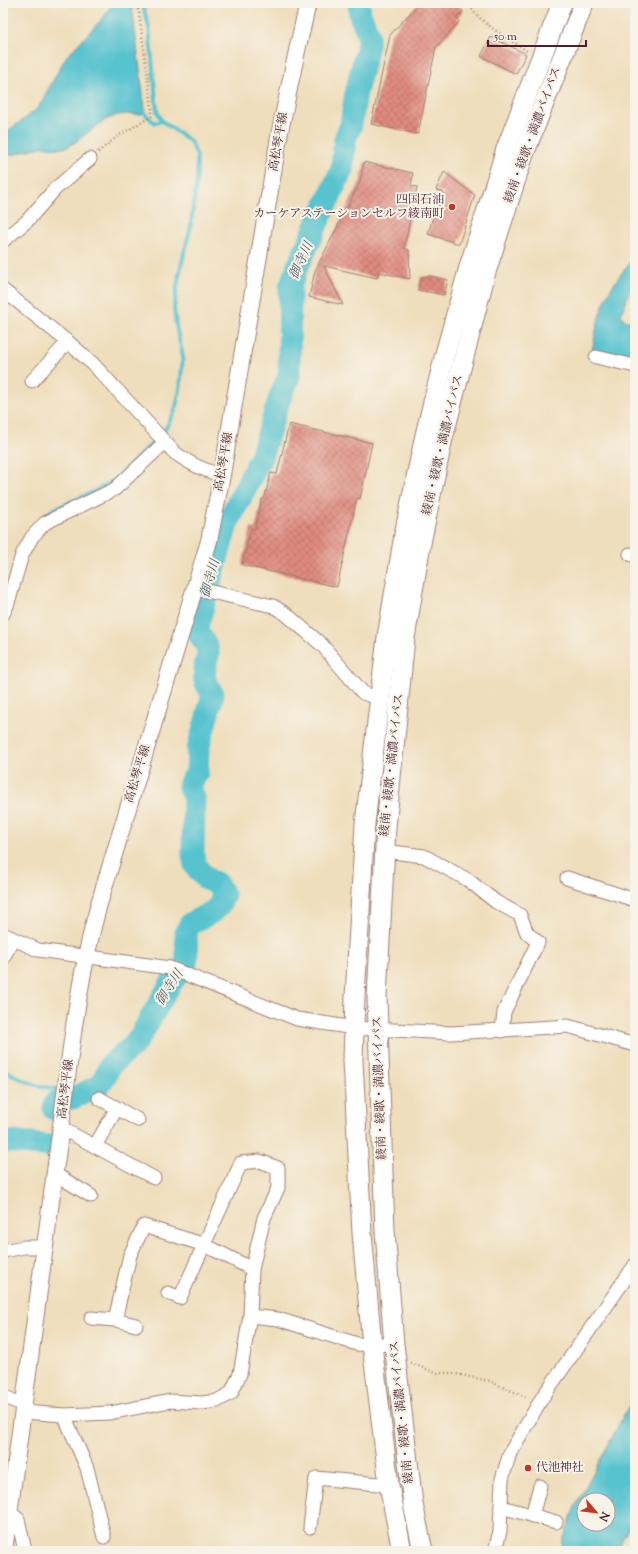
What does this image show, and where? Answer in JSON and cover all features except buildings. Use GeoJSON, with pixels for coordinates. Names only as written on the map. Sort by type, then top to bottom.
{"type":"FeatureCollection","features":[{"type":"Feature","properties":{"kind":"highway","name":"綾南・綾歌・満濃バイパス"},"geometry":{"type":"LineString","coordinates":[[402,1551],[389,1485],[372,1346],[362,1234],[353,1060],[365,824],[387,637],[404,535],[425,436],[445,354],[469,267],[506,150],[562,3]]}},
{"type":"Feature","properties":{"kind":"highway","name":"綾南・綾歌・満濃バイパス"},"geometry":{"type":"LineString","coordinates":[[423,1551],[413,1504],[394,1344],[385,1231],[377,997],[384,851],[405,638],[422,538],[443,438],[486,272],[519,169],[545,98],[584,3]]}},
{"type":"Feature","properties":{"kind":"main road","name":"高松琴平線"},"geometry":{"type":"LineString","coordinates":[[4,1551],[7,1518],[46,1247],[85,956],[98,904],[203,590],[209,541],[222,475],[280,131],[308,3]]}},
{"type":"Feature","properties":{"kind":"street"},"geometry":{"type":"LineString","coordinates":[[3,241],[27,221],[55,189],[90,159]]}},
{"type":"Feature","properties":{"kind":"street"},"geometry":{"type":"LineString","coordinates":[[3,290],[93,364],[175,453],[189,463],[205,471],[222,475]]}},
{"type":"Feature","properties":{"kind":"street"},"geometry":{"type":"LineString","coordinates":[[32,381],[68,342]]}},
{"type":"Feature","properties":{"kind":"street"},"geometry":{"type":"LineString","coordinates":[[596,357],[635,366]]}},
{"type":"Feature","properties":{"kind":"street"},"geometry":{"type":"LineString","coordinates":[[3,614],[8,603],[22,555],[32,537],[45,523],[115,488],[161,438]]}},
{"type":"Feature","properties":{"kind":"street"},"geometry":{"type":"LineString","coordinates":[[203,590],[273,606],[286,614],[322,645],[363,693],[380,699]]}},
{"type":"Feature","properties":{"kind":"street"},"geometry":{"type":"LineString","coordinates":[[384,851],[424,856],[468,880],[496,902],[520,915],[527,933],[538,942],[504,1012],[502,1031]]}},
{"type":"Feature","properties":{"kind":"street"},"geometry":{"type":"LineString","coordinates":[[567,878],[635,900]]}},
{"type":"Feature","properties":{"kind":"street"},"geometry":{"type":"LineString","coordinates":[[3,958],[8,937],[38,950],[170,968],[297,1019],[354,1028],[451,1033],[568,1026],[635,1045]]}},
{"type":"Feature","properties":{"kind":"street"},"geometry":{"type":"LineString","coordinates":[[99,1098],[138,1120]]}},
{"type":"Feature","properties":{"kind":"street"},"geometry":{"type":"LineString","coordinates":[[95,1146],[117,1108]]}},
{"type":"Feature","properties":{"kind":"street"},"geometry":{"type":"LineString","coordinates":[[61,1128],[154,1178]]}},
{"type":"Feature","properties":{"kind":"street"},"geometry":{"type":"LineString","coordinates":[[3,1396],[23,1408],[64,1415],[110,1413],[170,1401],[202,1403],[217,1401],[231,1393],[240,1374],[250,1316],[252,1269],[264,1218],[278,1188],[278,1168],[260,1161],[241,1163],[180,1298],[168,1293]]}},
{"type":"Feature","properties":{"kind":"street"},"geometry":{"type":"LineString","coordinates":[[55,1174],[91,1196]]}},
{"type":"Feature","properties":{"kind":"street"},"geometry":{"type":"LineString","coordinates":[[115,1320],[130,1255],[144,1226],[204,1245],[252,1269]]}},
{"type":"Feature","properties":{"kind":"street"},"geometry":{"type":"LineString","coordinates":[[3,1251],[24,1247],[46,1247]]}},
{"type":"Feature","properties":{"kind":"street"},"geometry":{"type":"LineString","coordinates":[[495,1551],[500,1531],[502,1479],[510,1453],[539,1403],[635,1265]]}},
{"type":"Feature","properties":{"kind":"street"},"geometry":{"type":"LineString","coordinates":[[250,1316],[278,1319],[357,1344],[372,1346],[394,1344]]}},
{"type":"Feature","properties":{"kind":"street"},"geometry":{"type":"LineString","coordinates":[[91,1318],[115,1320],[136,1325]]}},
{"type":"Feature","properties":{"kind":"street"},"geometry":{"type":"LineString","coordinates":[[64,1415],[87,1468],[104,1537]]}},
{"type":"Feature","properties":{"kind":"street"},"geometry":{"type":"LineString","coordinates":[[310,1527],[316,1478],[389,1485]]}},
{"type":"Feature","properties":{"kind":"street"},"geometry":{"type":"LineString","coordinates":[[532,1516],[540,1486]]}},
{"type":"Feature","properties":{"kind":"street"},"geometry":{"type":"LineString","coordinates":[[501,1507],[556,1522]]}},
{"type":"Feature","properties":{"kind":"street"},"geometry":{"type":"LineString","coordinates":[[7,1518],[18,1519],[25,1551]]}},
{"type":"Feature","properties":{"kind":"path"},"geometry":{"type":"LineString","coordinates":[[90,159],[118,136],[152,116],[139,14],[136,3]]}},
{"type":"Feature","properties":{"kind":"path"},"geometry":{"type":"LineString","coordinates":[[467,3],[472,11],[486,22],[527,51],[541,58]]}},
{"type":"Feature","properties":{"kind":"path"},"geometry":{"type":"LineString","coordinates":[[409,1362],[436,1373],[452,1373],[488,1381],[539,1403]]}},
{"type":"Feature","properties":{"kind":"water"},"geometry":{"type":"Polygon","coordinates":[[[113,3],[130,3],[132,7],[145,110],[142,114],[115,116],[66,147],[42,147],[9,155],[3,150],[3,136],[38,108],[66,57],[104,17],[113,3]]]}},
{"type":"Feature","properties":{"kind":"water"},"geometry":{"type":"Polygon","coordinates":[[[632,260],[635,261],[635,277],[621,314],[625,321],[635,321],[635,360],[592,352],[599,320],[607,295],[632,260]]]}},
{"type":"Feature","properties":{"kind":"water"},"geometry":{"type":"Polygon","coordinates":[[[635,1394],[635,1514],[617,1551],[563,1551],[562,1543],[576,1505],[576,1532],[616,1532],[616,1492],[583,1492],[635,1394]]]}},
{"type":"Feature","properties":{"kind":"waterway"},"geometry":{"type":"LineString","coordinates":[[42,518],[54,509],[95,491],[116,479],[163,433],[175,411],[180,389],[183,356],[176,326],[174,308],[179,274],[190,230],[197,180],[197,156],[190,141],[162,121],[157,111],[149,27],[142,3]]}},
{"type":"Feature","properties":{"kind":"waterway","name":"御寺川"},"geometry":{"type":"LineString","coordinates":[[73,1098],[97,1087],[102,1082],[111,1064],[132,1047],[141,1035],[171,983],[185,965],[187,959],[186,932],[191,923],[214,911],[220,904],[224,895],[216,883],[208,880],[201,873],[195,865],[193,855],[194,797],[189,788],[190,783],[197,773],[198,749],[213,694],[207,686],[204,676],[208,649],[197,630],[197,627],[227,524],[261,457],[279,400],[289,376],[290,287],[297,268],[342,169],[345,139],[351,125],[356,92],[368,45],[368,33],[360,15],[359,3]]}},
{"type":"Feature","properties":{"kind":"waterway"},"geometry":{"type":"LineString","coordinates":[[140,109],[155,123],[162,121]]}},
{"type":"Feature","properties":{"kind":"waterway"},"geometry":{"type":"LineString","coordinates":[[3,1069],[29,1082],[57,1089],[55,1103]]}},
{"type":"Feature","properties":{"kind":"waterway","name":"御寺川"},"geometry":{"type":"LineString","coordinates":[[54,1109],[56,1102]]}},
{"type":"Feature","properties":{"kind":"waterway","name":"御寺川"},"geometry":{"type":"LineString","coordinates":[[3,1141],[50,1146]]}},
{"type":"Feature","properties":{"kind":"place","name":"四国石油 カーケアステーションセルフ綾南町"},"geometry":{"type":"Point","coordinates":[452,207]}},
{"type":"Feature","properties":{"kind":"place","name":"代池神社"},"geometry":{"type":"Point","coordinates":[528,1468]}}]}
